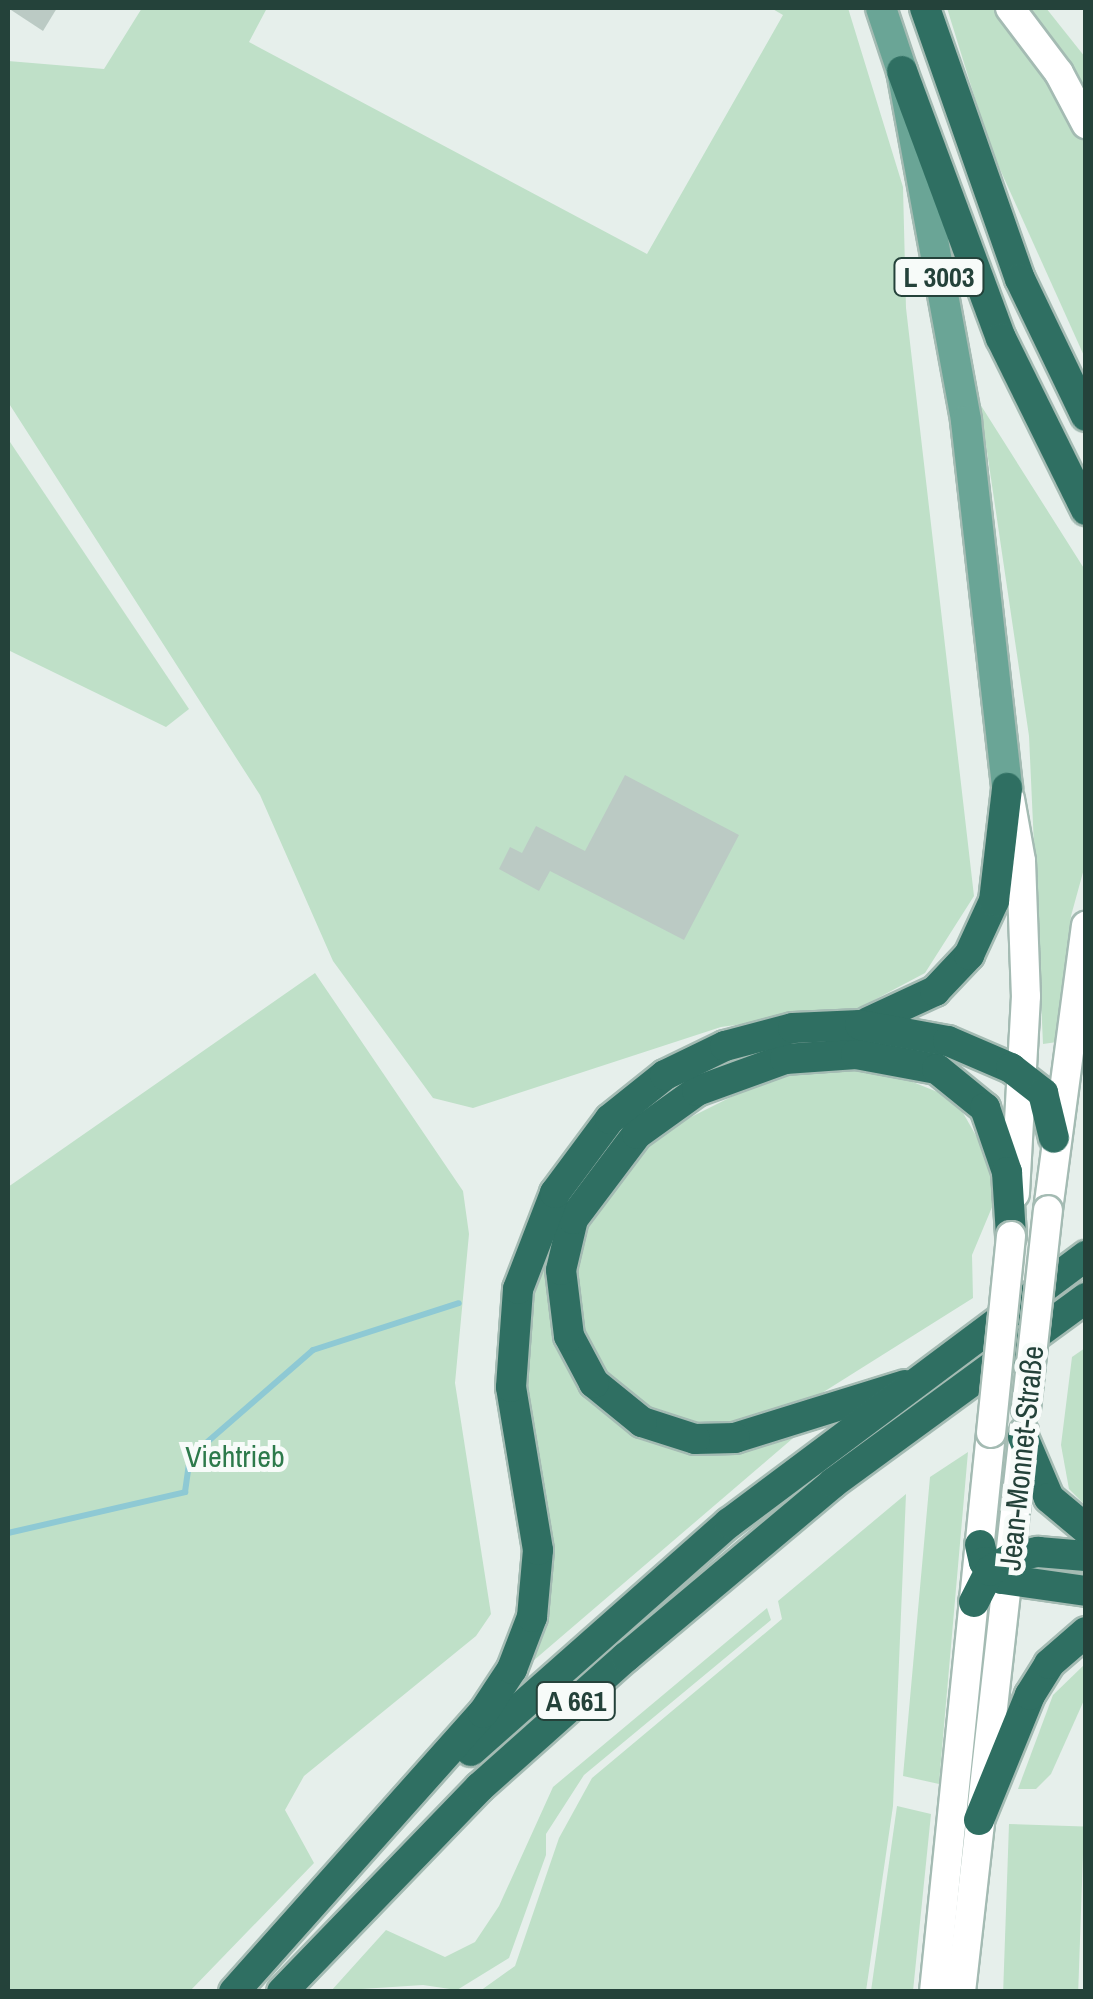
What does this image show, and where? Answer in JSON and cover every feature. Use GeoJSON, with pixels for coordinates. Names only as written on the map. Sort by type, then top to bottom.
{"type":"FeatureCollection","features":[{"type":"Feature","properties":{"kind":"highway"},"geometry":{"type":"LineString","coordinates":[[925,8],[1020,279],[1086,416]]}},
{"type":"Feature","properties":{"kind":"highway"},"geometry":{"type":"LineString","coordinates":[[902,72],[1000,338],[1086,510]]}},
{"type":"Feature","properties":{"kind":"highway"},"geometry":{"type":"LineString","coordinates":[[376,1837],[483,1713],[512,1669],[532,1617],[538,1550],[514,1409],[512,1336],[522,1272],[554,1193],[610,1119],[666,1075],[746,1039],[860,1025],[924,998],[969,955],[994,901],[1008,788]]}},
{"type":"Feature","properties":{"kind":"highway"},"geometry":{"type":"LineString","coordinates":[[860,1025],[948,1041],[1026,1077],[1043,1093],[1054,1138]]}},
{"type":"Feature","properties":{"kind":"highway"},"geometry":{"type":"LineString","coordinates":[[905,1385],[735,1438],[694,1438],[642,1422],[594,1382],[569,1336],[561,1270],[573,1219],[620,1152],[697,1091],[784,1059],[856,1054],[938,1069],[985,1108],[1007,1172],[1012,1236]]}},
{"type":"Feature","properties":{"kind":"highway","name":"A 661"},"geometry":{"type":"LineString","coordinates":[[234,1992],[376,1837],[714,1536],[905,1385],[1086,1256]]}},
{"type":"Feature","properties":{"kind":"highway","name":"A 661"},"geometry":{"type":"LineString","coordinates":[[282,1992],[480,1787],[654,1633],[833,1484],[1086,1298]]}},
{"type":"Feature","properties":{"kind":"highway"},"geometry":{"type":"LineString","coordinates":[[1025,1423],[1049,1498],[1086,1529]]}},
{"type":"Feature","properties":{"kind":"highway"},"geometry":{"type":"LineString","coordinates":[[974,1602],[997,1564],[1038,1552],[1086,1556]]}},
{"type":"Feature","properties":{"kind":"highway"},"geometry":{"type":"LineString","coordinates":[[997,1564],[1086,1591]]}},
{"type":"Feature","properties":{"kind":"highway"},"geometry":{"type":"LineString","coordinates":[[979,1820],[1030,1694],[1049,1664],[1086,1632]]}},
{"type":"Feature","properties":{"kind":"main road","name":"L 3003"},"geometry":{"type":"LineString","coordinates":[[881,8],[902,72],[966,420],[1008,788],[1021,860],[1026,1077],[1012,1236]]}},
{"type":"Feature","properties":{"kind":"main road"},"geometry":{"type":"LineString","coordinates":[[1010,8],[1059,73],[1086,124]]}},
{"type":"Feature","properties":{"kind":"main road","name":"Jean-Monnet-Straße"},"geometry":{"type":"LineString","coordinates":[[997,1564],[1025,1423],[1054,1138],[1086,926]]}},
{"type":"Feature","properties":{"kind":"main road","name":"Jean-Monnet-Straße"},"geometry":{"type":"LineString","coordinates":[[961,1992],[979,1820],[997,1564],[992,1433],[1012,1236]]}},
{"type":"Feature","properties":{"kind":"main road","name":"Jean-Monnet-Straße"},"geometry":{"type":"LineString","coordinates":[[934,1992],[974,1602]]}},
{"type":"Feature","properties":{"kind":"green space"},"geometry":{"type":"Polygon","coordinates":[[[142,8],[267,8],[249,42],[647,254],[783,15],[771,8],[848,8],[903,187],[906,308],[974,896],[925,973],[859,1008],[721,1027],[473,1108],[433,1098],[333,961],[260,795],[8,402],[8,61],[104,69],[142,8]]]}},
{"type":"Feature","properties":{"kind":"green space"},"geometry":{"type":"Polygon","coordinates":[[[947,8],[1046,8],[1085,57],[1085,358],[990,147],[947,8]]]}},
{"type":"Feature","properties":{"kind":"green space"},"geometry":{"type":"Polygon","coordinates":[[[980,404],[1085,570],[1085,865],[1071,916],[1057,1042],[1043,1044],[1029,736],[980,404]]]}},
{"type":"Feature","properties":{"kind":"green space"},"geometry":{"type":"Polygon","coordinates":[[[8,439],[189,709],[166,727],[8,650],[8,439]]]}},
{"type":"Feature","properties":{"kind":"green space","name":"Viehtrieb"},"geometry":{"type":"Polygon","coordinates":[[[315,973],[463,1191],[469,1234],[455,1383],[491,1614],[476,1636],[304,1776],[285,1810],[314,1863],[190,1991],[8,1991],[8,1187],[315,973]]]}},
{"type":"Feature","properties":{"kind":"green space"},"geometry":{"type":"Polygon","coordinates":[[[873,1066],[955,1099],[986,1153],[995,1200],[972,1255],[973,1298],[806,1403],[745,1423],[692,1426],[644,1412],[609,1381],[586,1342],[572,1297],[584,1212],[657,1134],[739,1093],[735,1085],[763,1076],[873,1066]]]}},
{"type":"Feature","properties":{"kind":"green space"},"geometry":{"type":"Polygon","coordinates":[[[543,1249],[554,1334],[575,1380],[635,1435],[712,1452],[799,1433],[526,1667],[535,1459],[523,1336],[543,1249]]]}},
{"type":"Feature","properties":{"kind":"green space"},"geometry":{"type":"Polygon","coordinates":[[[1085,1348],[1085,1505],[1069,1489],[1061,1445],[1072,1357],[1085,1348]]]}},
{"type":"Feature","properties":{"kind":"green space"},"geometry":{"type":"Polygon","coordinates":[[[968,1452],[939,1784],[903,1776],[930,1477],[968,1452]]]}},
{"type":"Feature","properties":{"kind":"green space"},"geometry":{"type":"Polygon","coordinates":[[[906,1494],[893,1806],[866,1991],[480,1991],[515,1966],[559,1838],[592,1778],[782,1619],[778,1601],[906,1494]]]}},
{"type":"Feature","properties":{"kind":"green space"},"geometry":{"type":"Polygon","coordinates":[[[767,1608],[771,1620],[584,1775],[546,1834],[546,1855],[509,1958],[457,1990],[423,1985],[331,1991],[386,1930],[445,1957],[475,1942],[499,1906],[553,1787],[767,1608]]]}},
{"type":"Feature","properties":{"kind":"green space"},"geometry":{"type":"Polygon","coordinates":[[[1085,1664],[1085,1698],[1051,1774],[1036,1789],[1018,1789],[1053,1695],[1085,1664]]]}},
{"type":"Feature","properties":{"kind":"green space"},"geometry":{"type":"Polygon","coordinates":[[[897,1806],[931,1814],[913,1991],[871,1991],[897,1806]]]}},
{"type":"Feature","properties":{"kind":"green space"},"geometry":{"type":"Polygon","coordinates":[[[1009,1824],[1084,1827],[1078,1992],[1003,1992],[1009,1824]]]}},
{"type":"Feature","properties":{"kind":"building"},"geometry":{"type":"Polygon","coordinates":[[[8,8],[57,8],[43,31],[8,8]]]}},
{"type":"Feature","properties":{"kind":"building"},"geometry":{"type":"Polygon","coordinates":[[[625,775],[739,835],[684,940],[550,871],[539,891],[499,869],[510,847],[522,853],[536,826],[585,851],[625,775]]]}},
{"type":"Feature","properties":{"kind":"waterway"},"geometry":{"type":"LineString","coordinates":[[8,1533],[185,1492],[190,1457],[313,1350],[459,1303]]}}]}
